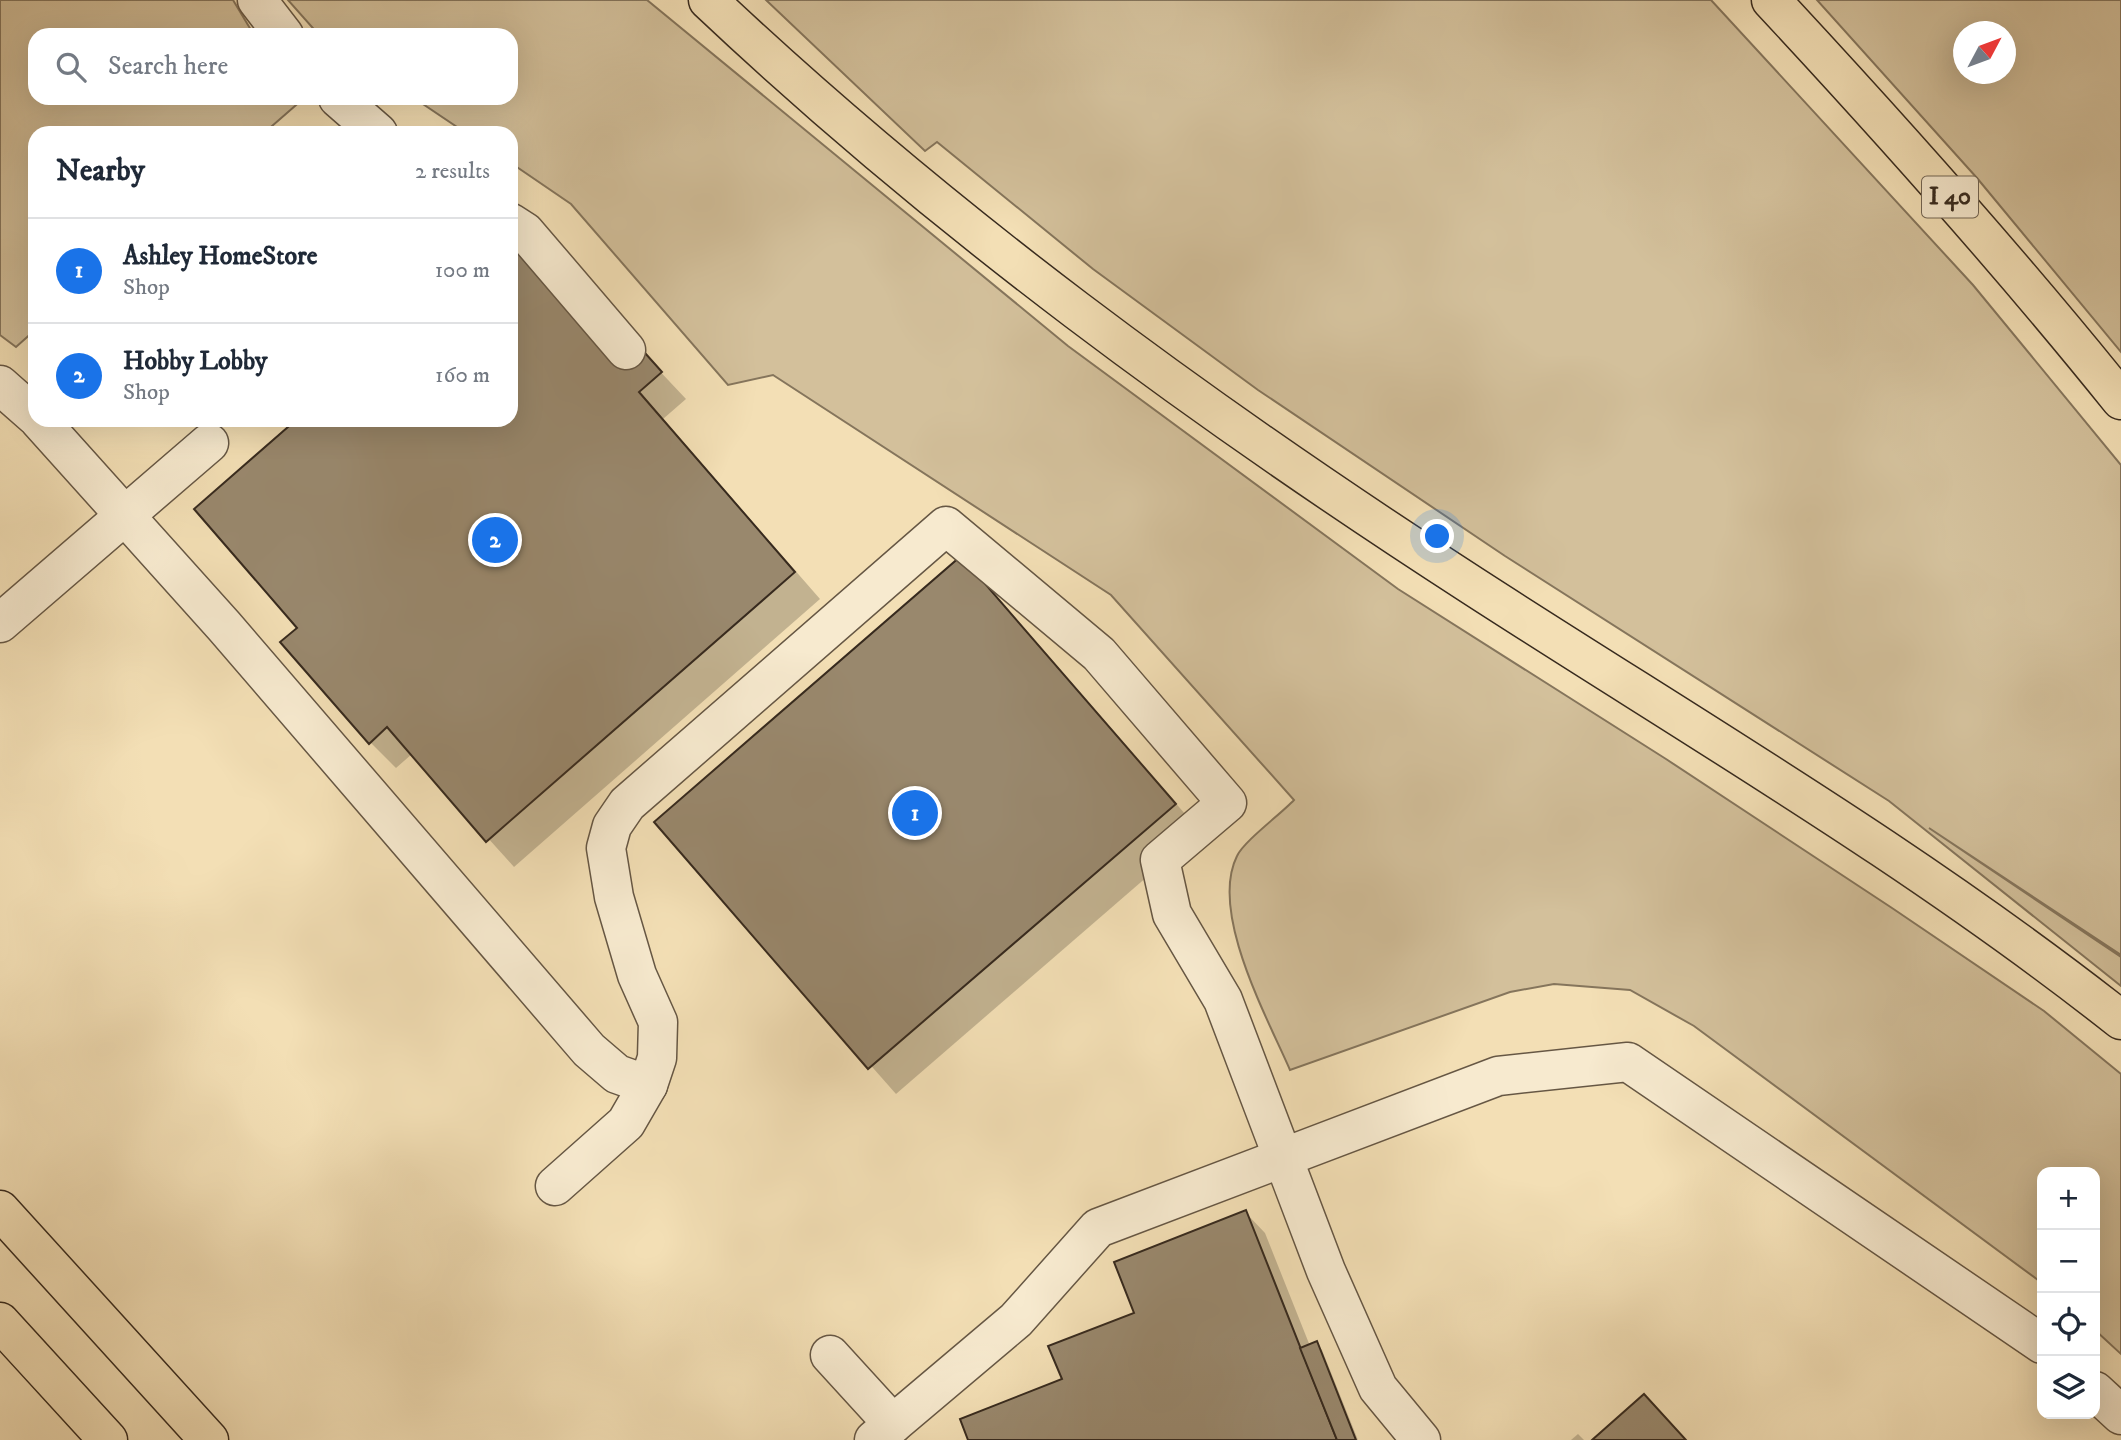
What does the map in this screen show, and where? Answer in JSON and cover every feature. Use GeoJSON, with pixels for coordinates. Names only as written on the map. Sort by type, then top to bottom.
{"type":"FeatureCollection","features":[{"type":"Feature","properties":{"kind":"main road"},"geometry":{"type":"LineString","coordinates":[[708,0],[884,158],[997,249],[1167,377],[1406,542],[1855,828],[1965,903],[2121,1020]]}},
{"type":"Feature","properties":{"kind":"main road","name":"I 40"},"geometry":{"type":"LineString","coordinates":[[1771,0],[1902,141],[2046,307],[2121,400]]}},
{"type":"Feature","properties":{"kind":"main road"},"geometry":{"type":"LineString","coordinates":[[0,1210],[209,1440]]}},
{"type":"Feature","properties":{"kind":"main road"},"geometry":{"type":"LineString","coordinates":[[0,1322],[108,1440]]}},
{"type":"Feature","properties":{"kind":"lane"},"geometry":{"type":"LineString","coordinates":[[257,0],[279,28]]}},
{"type":"Feature","properties":{"kind":"lane"},"geometry":{"type":"LineString","coordinates":[[346,105],[370,126]]}},
{"type":"Feature","properties":{"kind":"lane"},"geometry":{"type":"LineString","coordinates":[[518,228],[525,232],[626,350]]}},
{"type":"Feature","properties":{"kind":"lane"},"geometry":{"type":"LineString","coordinates":[[0,384],[28,410]]}},
{"type":"Feature","properties":{"kind":"lane"},"geometry":{"type":"LineString","coordinates":[[45,427],[127,515],[589,1050],[618,1074],[648,1085]]}},
{"type":"Feature","properties":{"kind":"lane"},"geometry":{"type":"LineString","coordinates":[[0,624],[209,443]]}},
{"type":"Feature","properties":{"kind":"lane"},"geometry":{"type":"LineString","coordinates":[[555,1186],[626,1123],[648,1085],[657,1058],[658,1022],[637,975],[614,897],[606,848],[612,826],[627,804],[946,526],[1099,654],[1227,803],[1160,860],[1172,914],[1223,1000],[1326,1272],[1378,1388],[1421,1440]]}},
{"type":"Feature","properties":{"kind":"lane"},"geometry":{"type":"LineString","coordinates":[[830,1355],[883,1432],[1016,1320],[1098,1228],[1498,1076],[1628,1062],[2037,1341]]}},
{"type":"Feature","properties":{"kind":"lane"},"geometry":{"type":"LineString","coordinates":[[2100,1396],[2121,1415]]}},
{"type":"Feature","properties":{"kind":"shaded area"},"geometry":{"type":"Polygon","coordinates":[[[0,0],[233,0],[250,28],[28,28],[28,105],[296,105],[272,126],[28,126],[28,336],[16,347],[0,335],[0,0]]]}},
{"type":"Feature","properties":{"kind":"shaded area"},"geometry":{"type":"Polygon","coordinates":[[[288,0],[647,0],[1068,346],[1398,589],[1666,759],[2044,1011],[2121,1074],[2121,1354],[2100,1335],[2100,1167],[2037,1167],[2037,1279],[1694,1026],[1630,990],[1554,984],[1510,992],[1290,1070],[1244,964],[1230,906],[1230,879],[1241,850],[1294,800],[1111,595],[773,375],[728,385],[571,204],[518,168],[518,126],[456,126],[424,105],[518,105],[518,28],[313,28],[288,0]]]}},
{"type":"Feature","properties":{"kind":"shaded area"},"geometry":{"type":"Polygon","coordinates":[[[766,0],[1711,0],[1973,285],[2121,465],[2121,955],[1929,828],[2121,957],[2121,986],[1889,801],[1505,556],[1258,390],[1093,269],[937,142],[925,151],[766,0]]]}},
{"type":"Feature","properties":{"kind":"shaded area"},"geometry":{"type":"Polygon","coordinates":[[[1817,0],[2121,0],[2121,352],[1977,178],[1817,0]]]}},
{"type":"Feature","properties":{"kind":"building"},"geometry":{"type":"Polygon","coordinates":[[[518,247],[637,344],[662,372],[639,392],[795,572],[486,842],[387,727],[369,744],[280,642],[297,628],[194,509],[288,427],[518,427],[518,247]]]}},
{"type":"Feature","properties":{"kind":"building"},"geometry":{"type":"Polygon","coordinates":[[[961,556],[1176,804],[868,1069],[654,822],[961,556]]]}},
{"type":"Feature","properties":{"kind":"building"},"geometry":{"type":"Polygon","coordinates":[[[1246,1210],[1337,1440],[968,1440],[960,1419],[1062,1379],[1048,1346],[1134,1313],[1114,1262],[1246,1210]]]}},
{"type":"Feature","properties":{"kind":"building"},"geometry":{"type":"Polygon","coordinates":[[[1317,1341],[1356,1440],[1337,1440],[1300,1348],[1317,1341]]]}},
{"type":"Feature","properties":{"kind":"building"},"geometry":{"type":"Polygon","coordinates":[[[1644,1394],[1686,1440],[1592,1440],[1644,1394]]]}},
{"type":"Feature","properties":{"kind":"place","name":"Hobby Lobby"},"geometry":{"type":"Point","coordinates":[495,540]}},
{"type":"Feature","properties":{"kind":"place","name":"Ashley HomeStore"},"geometry":{"type":"Point","coordinates":[915,813]}}]}
